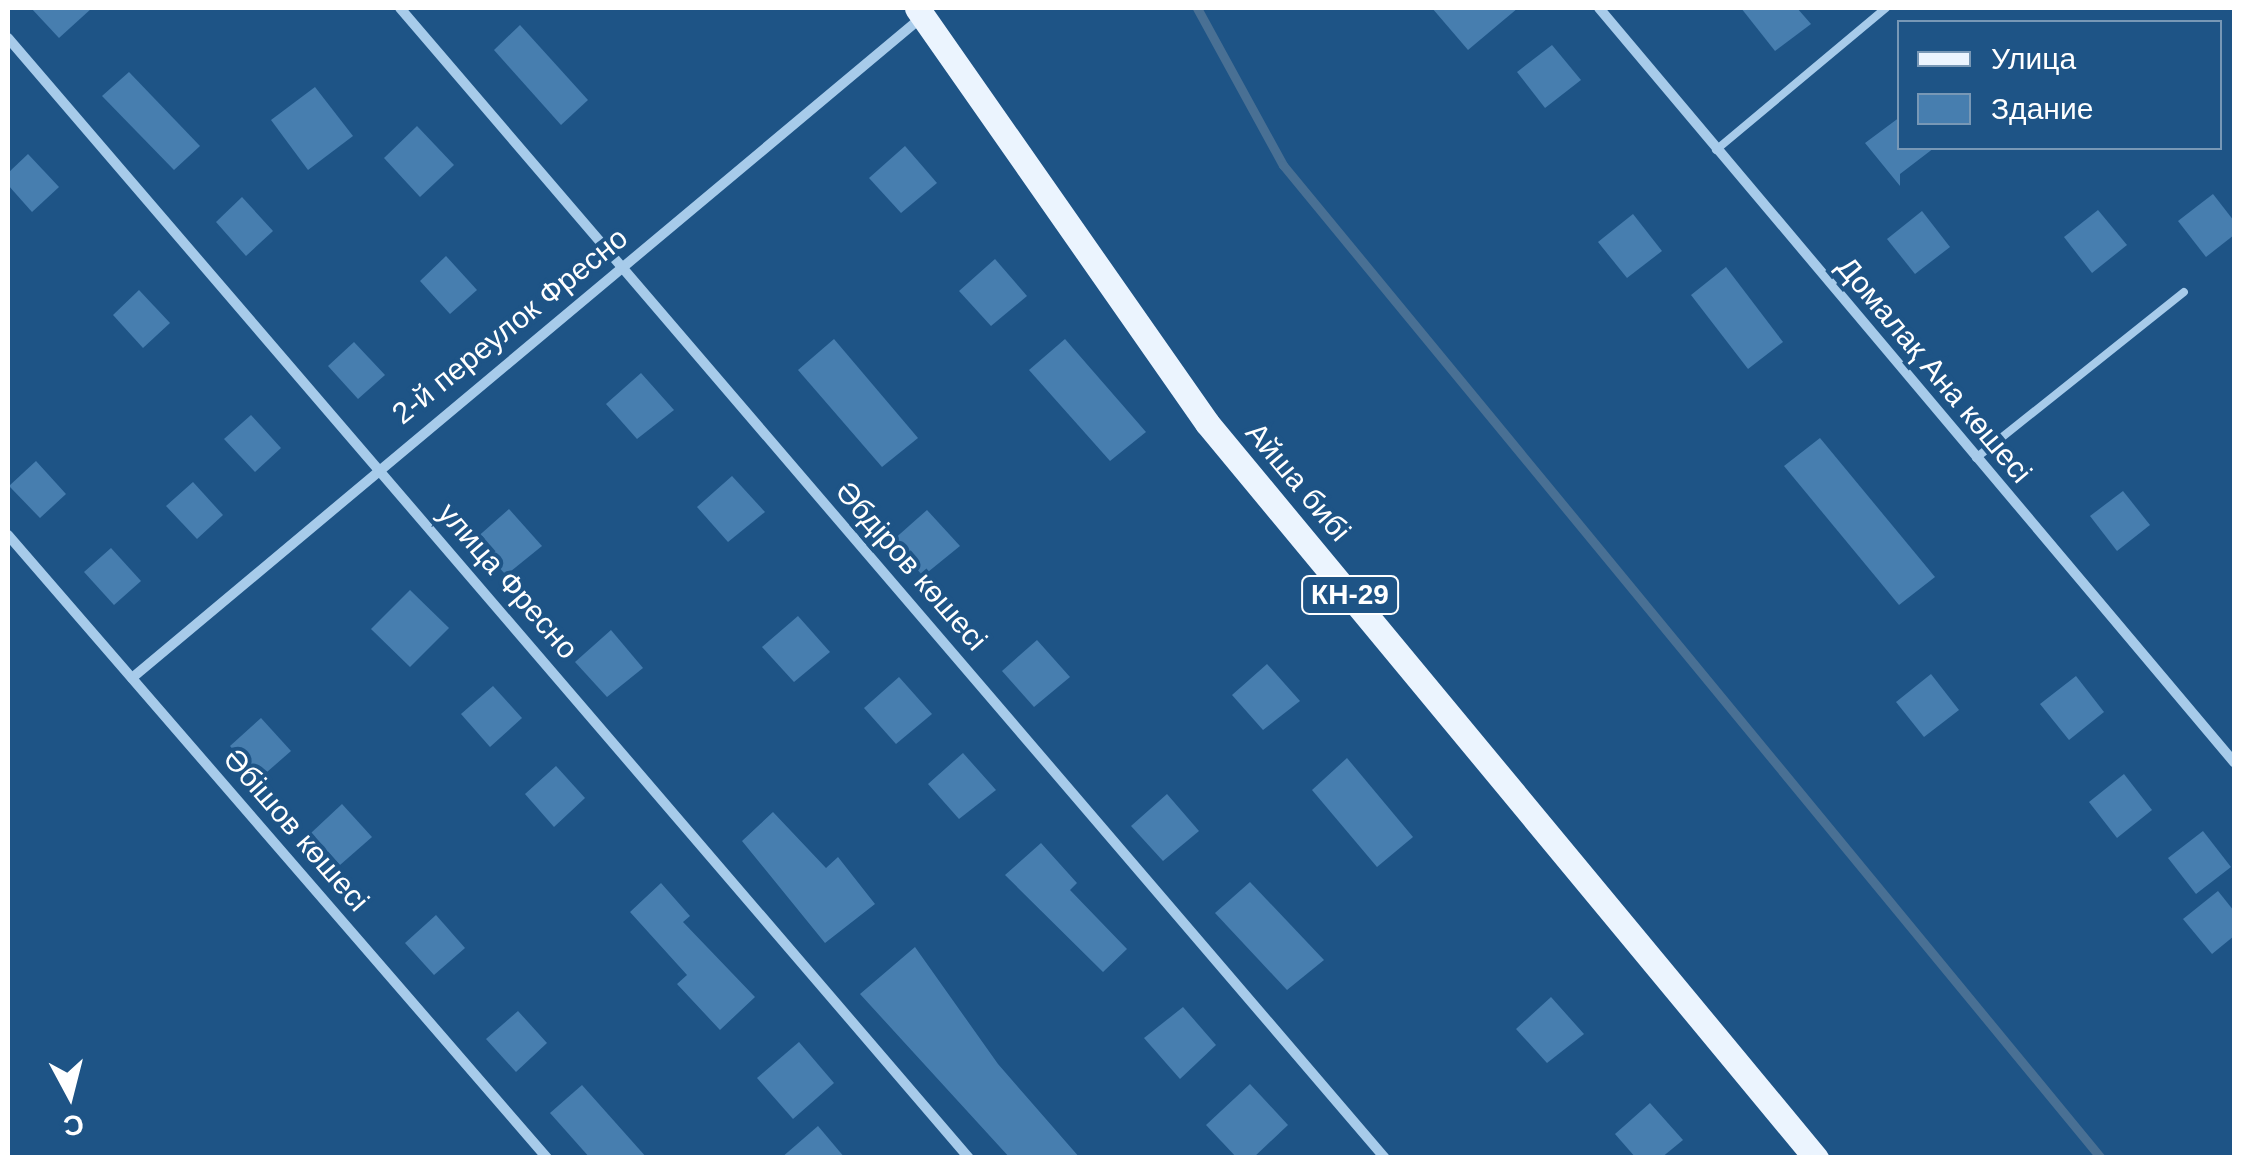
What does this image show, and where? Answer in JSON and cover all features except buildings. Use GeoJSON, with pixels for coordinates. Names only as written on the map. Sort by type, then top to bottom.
{"type":"FeatureCollection","features":[{"type":"Feature","properties":{"kind":"main road","name":"Айша бибі"},"geometry":{"type":"LineString","coordinates":[[920,12],[1207,424],[1816,1158]]}},
{"type":"Feature","properties":{"kind":"street","name":"Әбдіров көшесі"},"geometry":{"type":"LineString","coordinates":[[400,8],[1385,1158]]}},
{"type":"Feature","properties":{"kind":"street","name":"Домалақ Ана көшесі"},"geometry":{"type":"LineString","coordinates":[[1599,8],[2234,762]]}},
{"type":"Feature","properties":{"kind":"street","name":"2-й переулок Фресно"},"geometry":{"type":"LineString","coordinates":[[132,678],[377,466],[622,267],[920,12]]}},
{"type":"Feature","properties":{"kind":"street","name":"улица Фресно"},"geometry":{"type":"LineString","coordinates":[[8,38],[969,1158]]}},
{"type":"Feature","properties":{"kind":"street","name":"Әбішов көшесі"},"geometry":{"type":"LineString","coordinates":[[8,534],[547,1158]]}},
{"type":"Feature","properties":{"kind":"lane"},"geometry":{"type":"LineString","coordinates":[[1716,150],[1886,8]]}},
{"type":"Feature","properties":{"kind":"lane"},"geometry":{"type":"LineString","coordinates":[[1975,458],[2184,292]]}},
{"type":"Feature","properties":{"kind":"waterway"},"geometry":{"type":"LineString","coordinates":[[1197,8],[1283,165],[2101,1158]]}}]}
